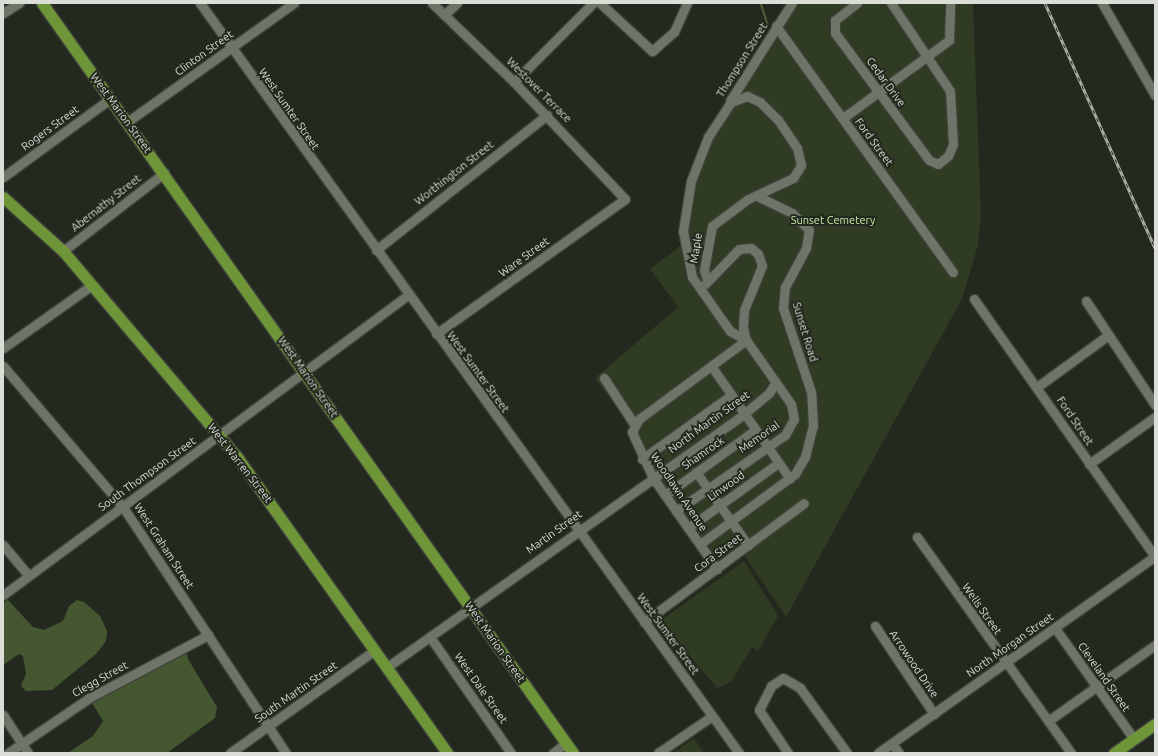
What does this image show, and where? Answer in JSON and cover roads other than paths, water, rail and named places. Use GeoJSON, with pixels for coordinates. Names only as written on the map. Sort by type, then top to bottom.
{"type":"FeatureCollection","features":[{"type":"Feature","properties":{"kind":"main road","name":"West Marion Street"},"geometry":{"type":"LineString","coordinates":[[42,3],[164,173],[573,753]]}},
{"type":"Feature","properties":{"kind":"main road","name":"West Warren Street"},"geometry":{"type":"LineString","coordinates":[[4,201],[63,251],[219,435],[388,667],[447,753]]}},
{"type":"Feature","properties":{"kind":"main road"},"geometry":{"type":"LineString","coordinates":[[1114,753],[1155,724]]}},
{"type":"Feature","properties":{"kind":"street"},"geometry":{"type":"LineString","coordinates":[[3,13],[18,3]]}},
{"type":"Feature","properties":{"kind":"street","name":"West Sumter Street"},"geometry":{"type":"LineString","coordinates":[[200,3],[436,334],[739,753]]}},
{"type":"Feature","properties":{"kind":"street","name":"Clinton Street"},"geometry":{"type":"LineString","coordinates":[[127,122],[294,3]]}},
{"type":"Feature","properties":{"kind":"street","name":"Westover Terrace"},"geometry":{"type":"LineString","coordinates":[[432,3],[547,115],[625,199]]}},
{"type":"Feature","properties":{"kind":"street"},"geometry":{"type":"LineString","coordinates":[[444,15],[457,3]]}},
{"type":"Feature","properties":{"kind":"street"},"geometry":{"type":"LineString","coordinates":[[514,82],[593,3]]}},
{"type":"Feature","properties":{"kind":"street"},"geometry":{"type":"LineString","coordinates":[[600,3],[652,50],[674,32],[687,3]]}},
{"type":"Feature","properties":{"kind":"street","name":"Thompson Street"},"geometry":{"type":"LineString","coordinates":[[746,340],[730,331],[702,294],[685,255],[686,208],[692,177],[708,137],[776,26],[792,3]]}},
{"type":"Feature","properties":{"kind":"street","name":"Cedar Drive"},"geometry":{"type":"LineString","coordinates":[[858,3],[833,22],[839,38],[914,140],[934,164],[944,161],[953,144],[950,91],[928,56]]}},
{"type":"Feature","properties":{"kind":"street"},"geometry":{"type":"LineString","coordinates":[[891,3],[928,56]]}},
{"type":"Feature","properties":{"kind":"street"},"geometry":{"type":"LineString","coordinates":[[843,118],[928,56],[950,37],[950,3]]}},
{"type":"Feature","properties":{"kind":"street"},"geometry":{"type":"LineString","coordinates":[[1102,3],[1155,95]]}},
{"type":"Feature","properties":{"kind":"street","name":"Ford Street"},"geometry":{"type":"LineString","coordinates":[[776,26],[953,272]]}},
{"type":"Feature","properties":{"kind":"street","name":"Thompson Street"},"geometry":{"type":"LineString","coordinates":[[726,109],[743,96],[760,102],[778,120],[800,156],[801,165],[796,176],[757,196]]}},
{"type":"Feature","properties":{"kind":"street","name":"Rogers Street"},"geometry":{"type":"LineString","coordinates":[[3,177],[110,99]]}},
{"type":"Feature","properties":{"kind":"street","name":"Worthington Street"},"geometry":{"type":"LineString","coordinates":[[376,250],[547,115]]}},
{"type":"Feature","properties":{"kind":"street","name":"Abernathy Street"},"geometry":{"type":"LineString","coordinates":[[63,251],[164,173]]}},
{"type":"Feature","properties":{"kind":"street","name":"Maple"},"geometry":{"type":"LineString","coordinates":[[707,280],[704,270],[712,226],[734,207],[757,196]]}},
{"type":"Feature","properties":{"kind":"street","name":"Sunset Road"},"geometry":{"type":"LineString","coordinates":[[757,196],[800,218],[810,236],[783,294],[783,308],[811,392],[814,416],[805,457],[790,479]]}},
{"type":"Feature","properties":{"kind":"street","name":"Ware Street"},"geometry":{"type":"LineString","coordinates":[[436,334],[625,199]]}},
{"type":"Feature","properties":{"kind":"street"},"geometry":{"type":"LineString","coordinates":[[604,378],[634,424],[712,368],[746,340],[743,319],[762,266],[758,254],[751,248],[739,249],[707,280],[702,294]]}},
{"type":"Feature","properties":{"kind":"street"},"geometry":{"type":"LineString","coordinates":[[3,348],[92,285]]}},
{"type":"Feature","properties":{"kind":"street","name":"South Thompson Street"},"geometry":{"type":"LineString","coordinates":[[3,595],[408,295]]}},
{"type":"Feature","properties":{"kind":"street","name":"Ford Street"},"geometry":{"type":"LineString","coordinates":[[974,299],[1038,387],[1089,464],[1155,556]]}},
{"type":"Feature","properties":{"kind":"street"},"geometry":{"type":"LineString","coordinates":[[1086,301],[1107,336],[1155,405]]}},
{"type":"Feature","properties":{"kind":"street"},"geometry":{"type":"LineString","coordinates":[[1038,387],[1107,336]]}},
{"type":"Feature","properties":{"kind":"street","name":"Memorial"},"geometry":{"type":"LineString","coordinates":[[676,511],[785,435],[794,423],[792,407],[746,340]]}},
{"type":"Feature","properties":{"kind":"street","name":"West Graham Street"},"geometry":{"type":"LineString","coordinates":[[3,366],[123,506],[286,753]]}},
{"type":"Feature","properties":{"kind":"street"},"geometry":{"type":"LineString","coordinates":[[700,544],[790,479],[712,368]]}},
{"type":"Feature","properties":{"kind":"street","name":"North Martin Street"},"geometry":{"type":"LineString","coordinates":[[653,478],[744,414],[769,393],[776,382]]}},
{"type":"Feature","properties":{"kind":"street"},"geometry":{"type":"LineString","coordinates":[[642,459],[731,395]]}},
{"type":"Feature","properties":{"kind":"street"},"geometry":{"type":"LineString","coordinates":[[1089,464],[1155,417]]}},
{"type":"Feature","properties":{"kind":"street","name":"Woodlawn Avenue"},"geometry":{"type":"LineString","coordinates":[[634,424],[633,437],[642,459],[653,478],[717,569]]}},
{"type":"Feature","properties":{"kind":"street","name":"Shamrock"},"geometry":{"type":"LineString","coordinates":[[665,495],[755,430]]}},
{"type":"Feature","properties":{"kind":"street","name":"Linwood"},"geometry":{"type":"LineString","coordinates":[[688,528],[778,463]]}},
{"type":"Feature","properties":{"kind":"street"},"geometry":{"type":"LineString","coordinates":[[696,472],[748,545]]}},
{"type":"Feature","properties":{"kind":"street","name":"Martin Street"},"geometry":{"type":"LineString","coordinates":[[471,608],[578,530],[653,478]]}},
{"type":"Feature","properties":{"kind":"street","name":"Cora Street"},"geometry":{"type":"LineString","coordinates":[[644,622],[804,503]]}},
{"type":"Feature","properties":{"kind":"street","name":"Wells Street"},"geometry":{"type":"LineString","coordinates":[[917,537],[1005,663],[1071,753]]}},
{"type":"Feature","properties":{"kind":"street"},"geometry":{"type":"LineString","coordinates":[[3,545],[29,576]]}},
{"type":"Feature","properties":{"kind":"street","name":"North Morgan Street"},"geometry":{"type":"LineString","coordinates":[[878,753],[1056,628],[1155,556]]}},
{"type":"Feature","properties":{"kind":"street"},"geometry":{"type":"LineString","coordinates":[[388,667],[471,608]]}},
{"type":"Feature","properties":{"kind":"street","name":"Arrowood Drive"},"geometry":{"type":"LineString","coordinates":[[875,626],[934,714]]}},
{"type":"Feature","properties":{"kind":"street","name":"Cleveland Street"},"geometry":{"type":"LineString","coordinates":[[1056,628],[1134,739]]}},
{"type":"Feature","properties":{"kind":"street","name":"Clegg Street"},"geometry":{"type":"LineString","coordinates":[[8,753],[89,698],[208,635]]}},
{"type":"Feature","properties":{"kind":"street","name":"West Dale Street"},"geometry":{"type":"LineString","coordinates":[[430,637],[511,753]]}},
{"type":"Feature","properties":{"kind":"street"},"geometry":{"type":"LineString","coordinates":[[1048,722],[1155,645]]}},
{"type":"Feature","properties":{"kind":"street","name":"South Martin Street"},"geometry":{"type":"LineString","coordinates":[[230,753],[375,650]]}},
{"type":"Feature","properties":{"kind":"street"},"geometry":{"type":"LineString","coordinates":[[788,753],[759,710],[771,686],[783,678],[800,688],[847,753]]}},
{"type":"Feature","properties":{"kind":"street"},"geometry":{"type":"LineString","coordinates":[[3,715],[28,753]]}},
{"type":"Feature","properties":{"kind":"street"},"geometry":{"type":"LineString","coordinates":[[658,753],[712,716]]}},
{"type":"Feature","properties":{"kind":"street"},"geometry":{"type":"LineString","coordinates":[[553,753],[566,743]]}},
{"type":"Feature","properties":{"kind":"street"},"geometry":{"type":"LineString","coordinates":[[892,744],[899,753]]}},
{"type":"Feature","properties":{"kind":"waterway"},"geometry":{"type":"LineString","coordinates":[[761,3],[768,24]]}},
{"type":"Feature","properties":{"kind":"railway"},"geometry":{"type":"LineString","coordinates":[[1045,3],[1155,248]]}},
{"type":"Feature","properties":{"kind":"park label","name":"Sunset Cemetery"},"geometry":{"type":"Point","coordinates":[833,220]}}]}
